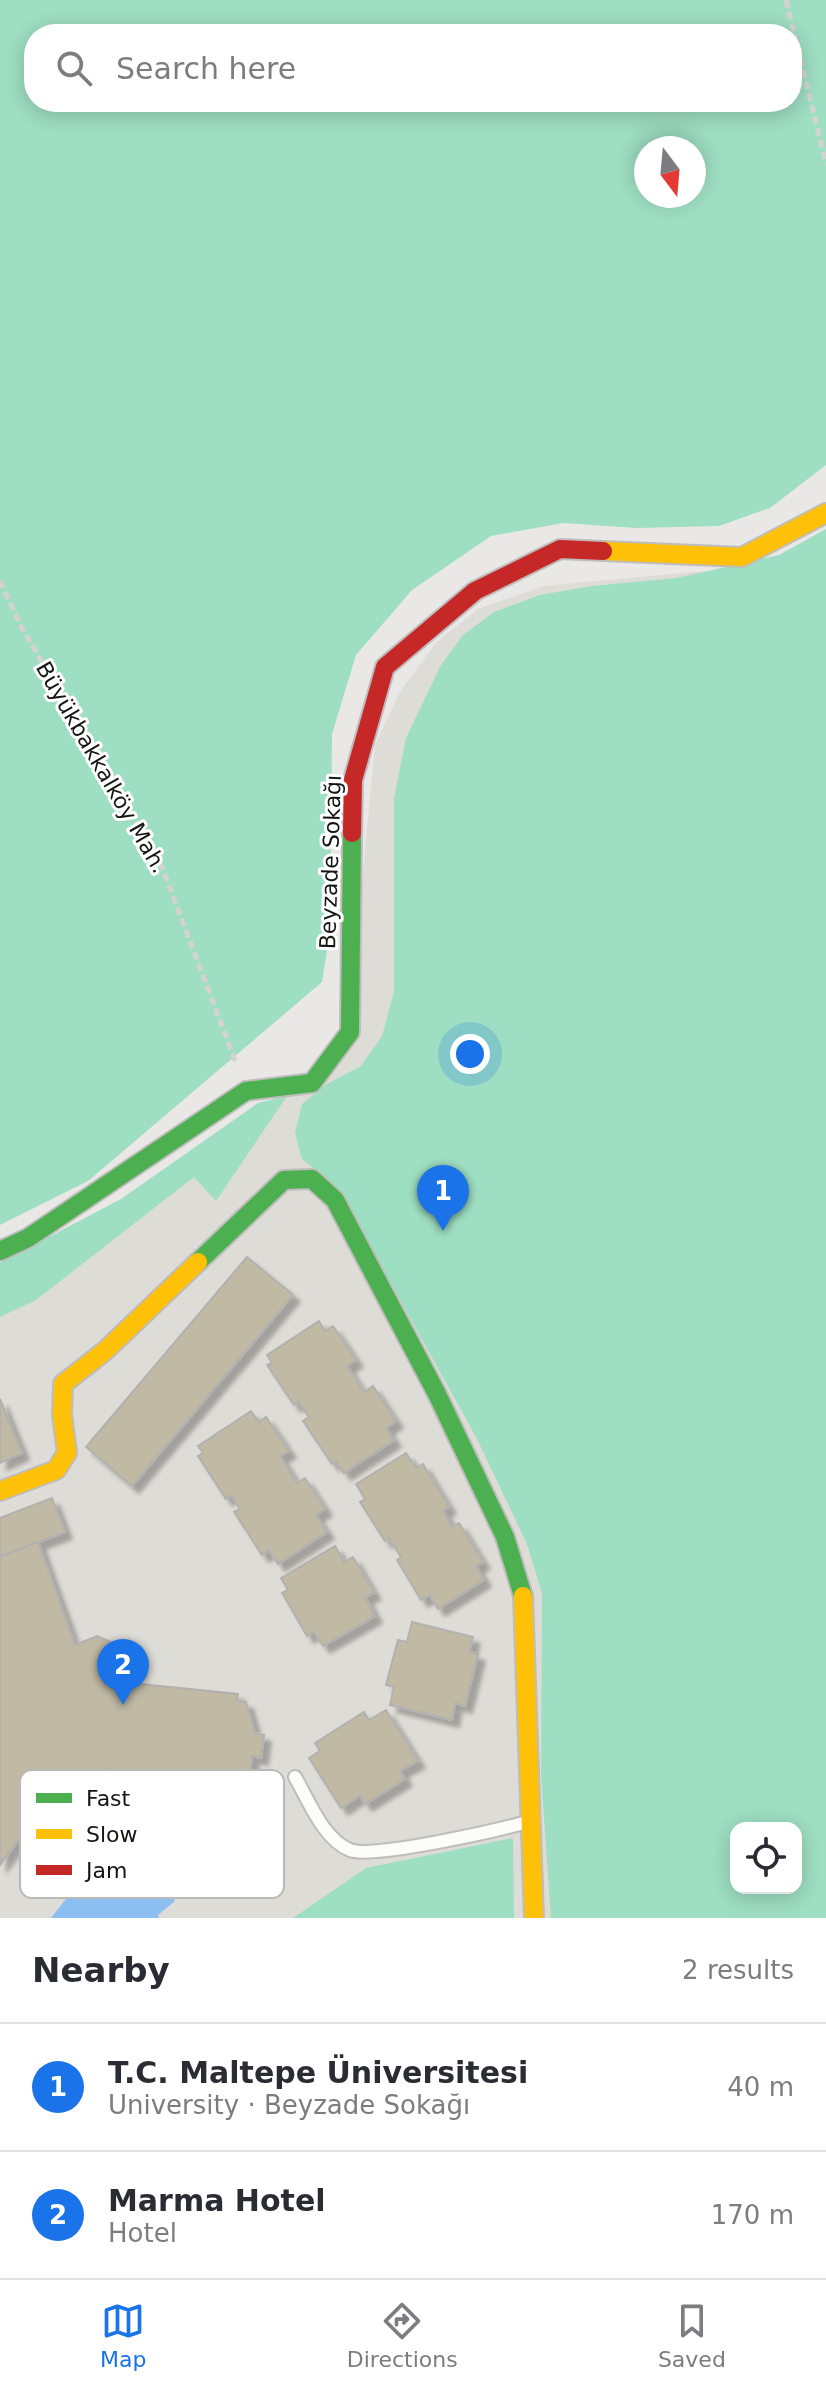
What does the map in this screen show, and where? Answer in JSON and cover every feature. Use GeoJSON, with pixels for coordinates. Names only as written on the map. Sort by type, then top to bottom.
{"type":"FeatureCollection","features":[{"type":"Feature","properties":{"kind":"street","name":"Beyzade Sokağı"},"geometry":{"type":"LineString","coordinates":[[0,1251],[28,1238],[246,1091],[312,1083],[350,1032],[353,780],[385,667],[475,591],[560,549],[742,557],[826,513]]}},
{"type":"Feature","properties":{"kind":"street"},"geometry":{"type":"LineString","coordinates":[[0,1491],[56,1470],[67,1453],[62,1415],[63,1384],[106,1350],[284,1180],[312,1179],[335,1200],[437,1394],[505,1537],[524,1601],[534,1918]]}},
{"type":"Feature","properties":{"kind":"lane"},"geometry":{"type":"LineString","coordinates":[[295,1777],[327,1833],[351,1851],[406,1847],[495,1831],[530,1821]]}},
{"type":"Feature","properties":{"kind":"path"},"geometry":{"type":"LineString","coordinates":[[786,0],[792,24]]}},
{"type":"Feature","properties":{"kind":"path"},"geometry":{"type":"LineString","coordinates":[[802,66],[826,164]]}},
{"type":"Feature","properties":{"kind":"path","name":"Büyükbakkalköy Mah."},"geometry":{"type":"LineString","coordinates":[[0,581],[22,628],[162,867],[246,1091]]}},
{"type":"Feature","properties":{"kind":"shaded area"},"geometry":{"type":"Polygon","coordinates":[[[704,571],[826,1918],[0,1918],[0,1263],[121,1199],[346,1050],[375,745],[401,690],[437,642],[478,609],[543,586],[704,571]]]}},
{"type":"Feature","properties":{"kind":"green space"},"geometry":{"type":"Polygon","coordinates":[[[0,0],[826,0],[826,465],[770,508],[719,526],[636,528],[563,523],[491,536],[412,590],[356,655],[332,734],[330,931],[322,982],[88,1181],[0,1225],[0,0]]]}},
{"type":"Feature","properties":{"kind":"green space"},"geometry":{"type":"Polygon","coordinates":[[[826,529],[826,1918],[551,1918],[541,1775],[542,1593],[527,1544],[476,1437],[373,1251],[318,1172],[302,1159],[295,1133],[302,1104],[325,1085],[361,1066],[382,1036],[394,992],[394,798],[406,738],[441,665],[463,635],[494,612],[540,595],[592,586],[677,578],[779,555],[826,529]]]}},
{"type":"Feature","properties":{"kind":"green space"},"geometry":{"type":"Polygon","coordinates":[[[287,1096],[216,1201],[194,1177],[36,1300],[0,1317],[0,1263],[121,1199],[258,1103],[287,1096]]]}},
{"type":"Feature","properties":{"kind":"green space"},"geometry":{"type":"Polygon","coordinates":[[[513,1838],[514,1918],[293,1918],[366,1868],[513,1838]]]}},
{"type":"Feature","properties":{"kind":"water"},"geometry":{"type":"Polygon","coordinates":[[[67,1898],[173,1898],[175,1901],[158,1915],[159,1918],[51,1918],[67,1898]]]}},
{"type":"Feature","properties":{"kind":"building"},"geometry":{"type":"Polygon","coordinates":[[[247,1257],[293,1295],[132,1486],[86,1447],[247,1257]]]}},
{"type":"Feature","properties":{"kind":"building"},"geometry":{"type":"Polygon","coordinates":[[[319,1321],[325,1331],[333,1326],[356,1360],[347,1366],[364,1392],[373,1386],[396,1421],[386,1428],[394,1440],[344,1473],[336,1461],[332,1464],[303,1421],[309,1417],[299,1402],[294,1405],[267,1365],[272,1363],[267,1355],[319,1321]]]}},
{"type":"Feature","properties":{"kind":"building"},"geometry":{"type":"Polygon","coordinates":[[[0,1399],[22,1453],[0,1463],[0,1399]]]}},
{"type":"Feature","properties":{"kind":"building"},"geometry":{"type":"Polygon","coordinates":[[[251,1411],[259,1422],[266,1417],[289,1451],[280,1456],[297,1483],[305,1478],[325,1509],[316,1515],[327,1532],[278,1564],[269,1550],[262,1555],[234,1512],[240,1509],[231,1495],[226,1499],[198,1456],[203,1453],[198,1446],[251,1411]]]}},
{"type":"Feature","properties":{"kind":"building"},"geometry":{"type":"Polygon","coordinates":[[[406,1453],[416,1468],[423,1464],[449,1507],[443,1510],[452,1527],[459,1523],[483,1562],[476,1566],[484,1580],[438,1609],[430,1595],[421,1600],[397,1560],[401,1557],[389,1538],[385,1541],[360,1502],[365,1499],[356,1484],[406,1453]]]}},
{"type":"Feature","properties":{"kind":"building"},"geometry":{"type":"Polygon","coordinates":[[[52,1498],[65,1532],[0,1557],[0,1518],[52,1498]]]}},
{"type":"Feature","properties":{"kind":"building"},"geometry":{"type":"Polygon","coordinates":[[[38,1542],[75,1645],[97,1636],[118,1645],[123,1655],[134,1663],[131,1683],[238,1694],[237,1700],[246,1702],[255,1733],[264,1735],[261,1758],[252,1756],[250,1770],[20,1770],[20,1838],[0,1865],[0,1557],[38,1542]]]}},
{"type":"Feature","properties":{"kind":"building"},"geometry":{"type":"Polygon","coordinates":[[[335,1546],[344,1562],[353,1557],[374,1593],[365,1597],[375,1616],[323,1646],[314,1632],[307,1636],[282,1593],[288,1590],[281,1578],[335,1546]]]}},
{"type":"Feature","properties":{"kind":"building"},"geometry":{"type":"Polygon","coordinates":[[[412,1622],[473,1637],[469,1652],[478,1654],[465,1706],[455,1703],[452,1720],[390,1705],[394,1687],[386,1685],[398,1640],[407,1642],[412,1622]]]}},
{"type":"Feature","properties":{"kind":"building"},"geometry":{"type":"Polygon","coordinates":[[[386,1710],[418,1761],[400,1771],[405,1779],[365,1804],[360,1795],[341,1808],[309,1758],[320,1751],[315,1743],[364,1712],[369,1720],[386,1710]]]}},
{"type":"Feature","properties":{"kind":"traffic: fast"},"geometry":{"type":"LineString","coordinates":[[0,1251],[28,1238],[246,1091],[312,1083],[350,1032],[352,833]]}},
{"type":"Feature","properties":{"kind":"traffic: fast"},"geometry":{"type":"LineString","coordinates":[[198,1262],[284,1180],[312,1179],[335,1200],[437,1394],[505,1537],[523,1596]]}},
{"type":"Feature","properties":{"kind":"traffic: slow"},"geometry":{"type":"LineString","coordinates":[[603,551],[742,557],[826,513]]}},
{"type":"Feature","properties":{"kind":"traffic: slow"},"geometry":{"type":"LineString","coordinates":[[0,1491],[56,1470],[67,1453],[62,1415],[63,1384],[106,1350],[198,1262]]}},
{"type":"Feature","properties":{"kind":"traffic: slow"},"geometry":{"type":"LineString","coordinates":[[523,1596],[534,1918]]}},
{"type":"Feature","properties":{"kind":"traffic: jam"},"geometry":{"type":"LineString","coordinates":[[352,833],[353,780],[385,667],[475,591],[560,549],[603,551]]}},
{"type":"Feature","properties":{"kind":"place","name":"T.C. Maltepe Üniversitesi"},"geometry":{"type":"Point","coordinates":[443,1231]}},
{"type":"Feature","properties":{"kind":"place","name":"Marma Hotel"},"geometry":{"type":"Point","coordinates":[123,1705]}}]}
